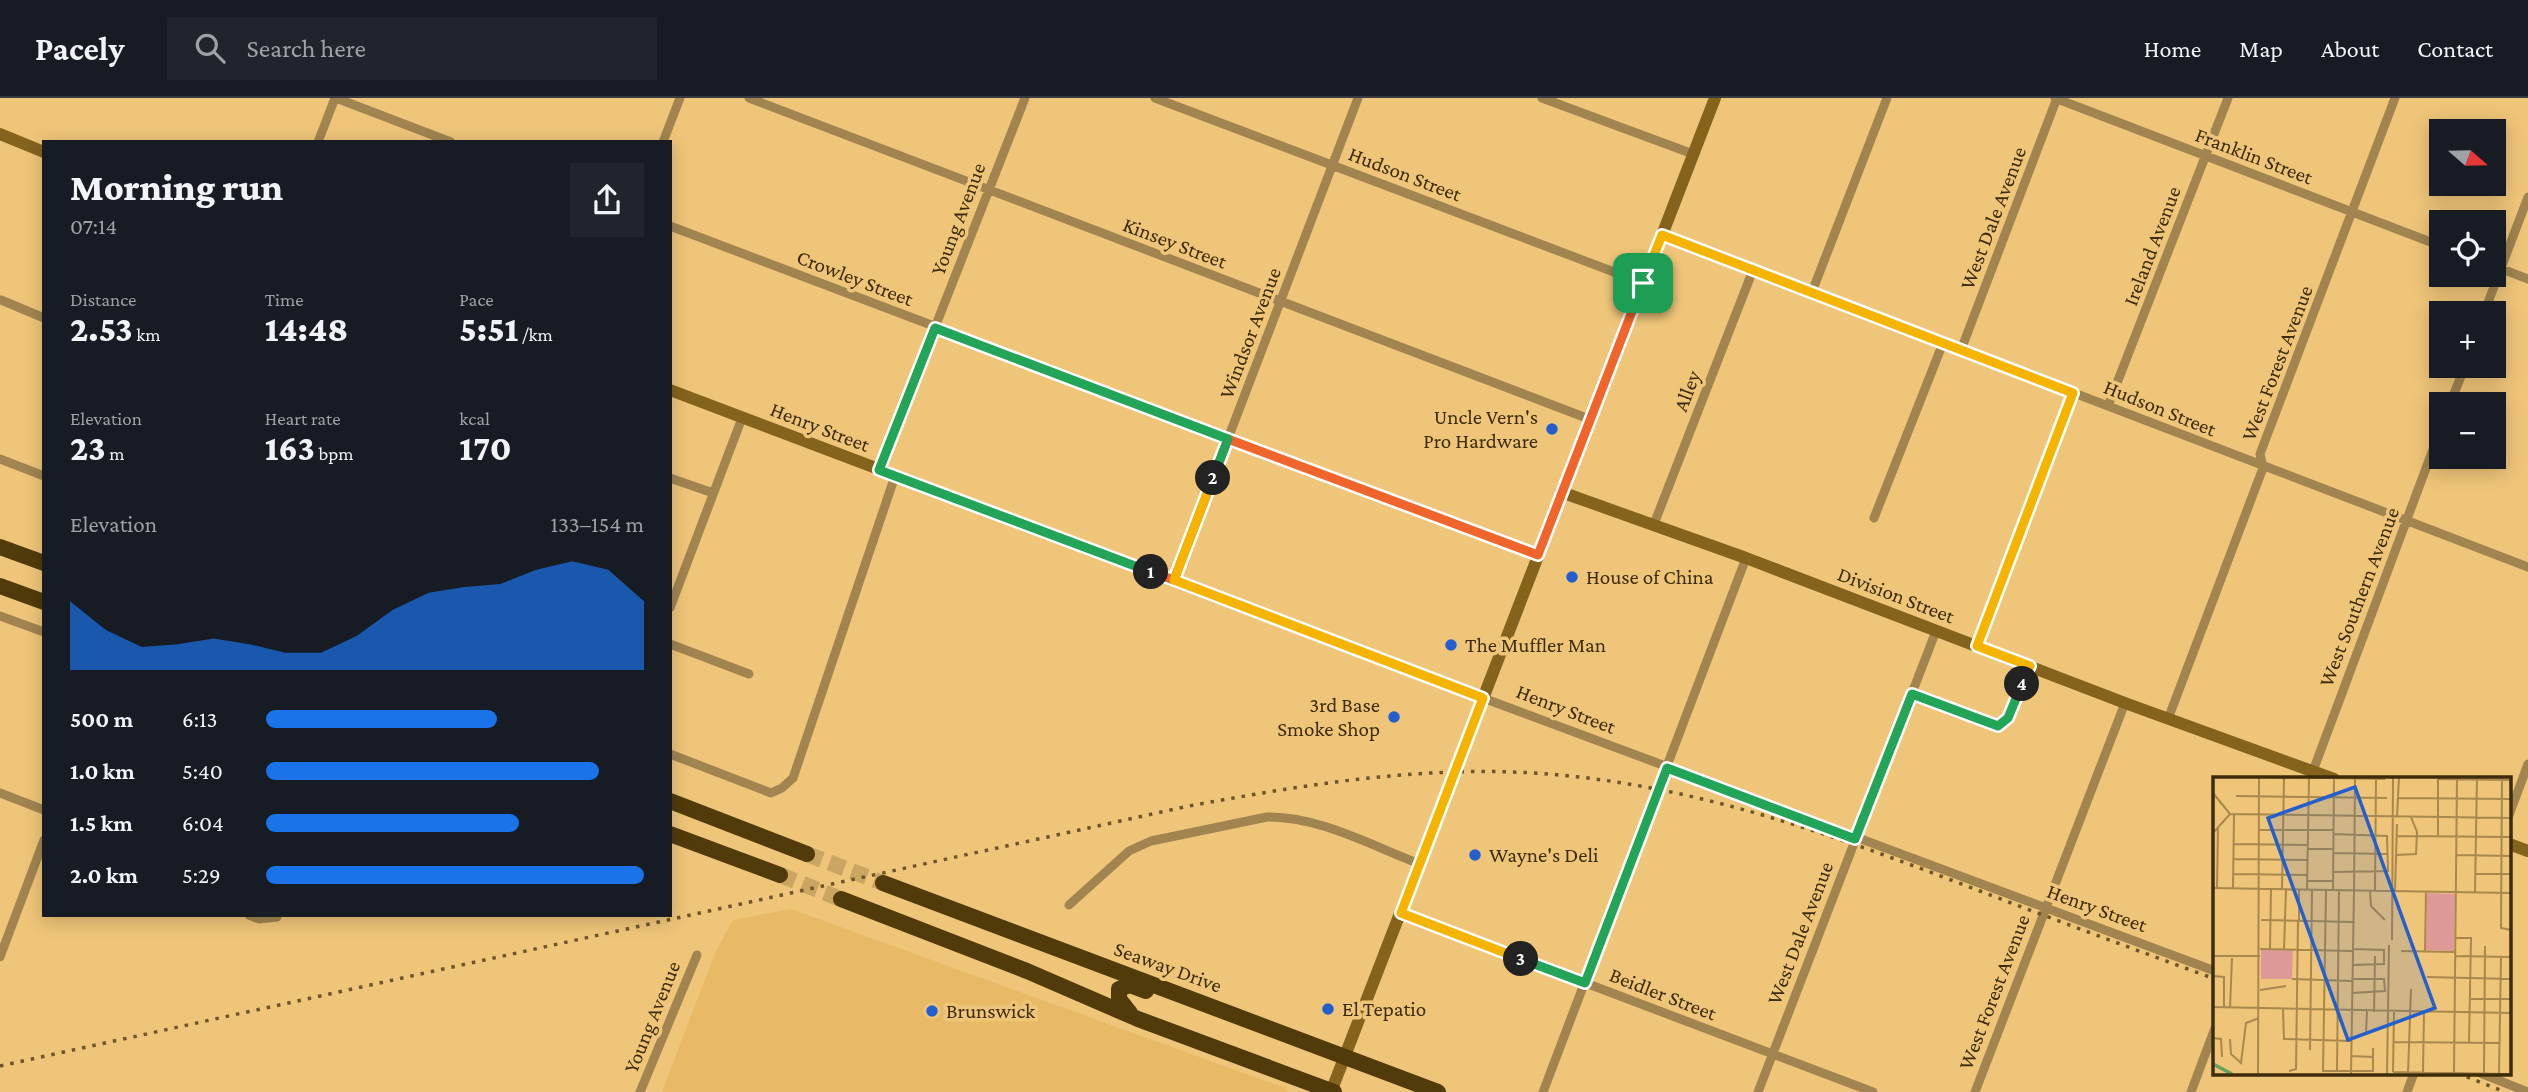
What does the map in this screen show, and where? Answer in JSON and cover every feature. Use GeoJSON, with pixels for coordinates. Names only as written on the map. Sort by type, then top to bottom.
{"type":"FeatureCollection","features":[{"type":"Feature","properties":{"kind":"highway"},"geometry":{"type":"LineString","coordinates":[[0,547],[42,562]]}},
{"type":"Feature","properties":{"kind":"highway"},"geometry":{"type":"LineString","coordinates":[[0,557],[42,572]]}},
{"type":"Feature","properties":{"kind":"highway"},"geometry":{"type":"LineString","coordinates":[[0,586],[42,601]]}},
{"type":"Feature","properties":{"kind":"highway"},"geometry":{"type":"LineString","coordinates":[[672,802],[807,854]]}},
{"type":"Feature","properties":{"kind":"highway"},"geometry":{"type":"LineString","coordinates":[[672,835],[780,875]]}},
{"type":"Feature","properties":{"kind":"highway","name":"Seaway Drive"},"geometry":{"type":"LineString","coordinates":[[883,883],[1438,1092]]}},
{"type":"Feature","properties":{"kind":"highway"},"geometry":{"type":"LineString","coordinates":[[841,899],[1027,971],[1138,1019],[1332,1092]]}},
{"type":"Feature","properties":{"kind":"highway"},"geometry":{"type":"LineString","coordinates":[[1138,1019],[1126,1010],[1119,999],[1119,989],[1124,986],[1155,994],[1301,1049],[1321,1047]]}},
{"type":"Feature","properties":{"kind":"main road"},"geometry":{"type":"LineString","coordinates":[[1332,1092],[1589,419],[1715,98]]}},
{"type":"Feature","properties":{"kind":"main road"},"geometry":{"type":"LineString","coordinates":[[0,135],[42,151]]}},
{"type":"Feature","properties":{"kind":"main road","name":"Henry Street"},"geometry":{"type":"LineString","coordinates":[[672,391],[1483,698]]}},
{"type":"Feature","properties":{"kind":"main road","name":"Division Street"},"geometry":{"type":"LineString","coordinates":[[1561,492],[1746,558],[2030,666],[2123,706],[2168,719],[2311,775]]}},
{"type":"Feature","properties":{"kind":"main road"},"geometry":{"type":"LineString","coordinates":[[2510,844],[2528,851]]}},
{"type":"Feature","properties":{"kind":"street"},"geometry":{"type":"LineString","coordinates":[[319,140],[336,98],[446,140]]}},
{"type":"Feature","properties":{"kind":"street"},"geometry":{"type":"LineString","coordinates":[[664,140],[680,98]]}},
{"type":"Feature","properties":{"kind":"street","name":"Kinsey Street"},"geometry":{"type":"LineString","coordinates":[[749,98],[1589,419]]}},
{"type":"Feature","properties":{"kind":"street","name":"Young Avenue"},"geometry":{"type":"LineString","coordinates":[[879,470],[1024,98]]}},
{"type":"Feature","properties":{"kind":"street","name":"Hudson Street"},"geometry":{"type":"LineString","coordinates":[[1155,98],[1643,283]]}},
{"type":"Feature","properties":{"kind":"street","name":"Windsor Avenue"},"geometry":{"type":"LineString","coordinates":[[1174,580],[1358,98]]}},
{"type":"Feature","properties":{"kind":"street"},"geometry":{"type":"LineString","coordinates":[[1542,98],[1693,155]]}},
{"type":"Feature","properties":{"kind":"street"},"geometry":{"type":"LineString","coordinates":[[1812,292],[1887,98]]}},
{"type":"Feature","properties":{"kind":"street","name":"Franklin Street"},"geometry":{"type":"LineString","coordinates":[[2056,98],[2429,242]]}},
{"type":"Feature","properties":{"kind":"street","name":"West Dale Avenue"},"geometry":{"type":"LineString","coordinates":[[1961,350],[2056,98]]}},
{"type":"Feature","properties":{"kind":"street","name":"Ireland Avenue"},"geometry":{"type":"LineString","coordinates":[[2108,406],[2228,98]]}},
{"type":"Feature","properties":{"kind":"street","name":"West Forest Avenue"},"geometry":{"type":"LineString","coordinates":[[2168,719],[2263,468],[2260,454],[2395,98]]}},
{"type":"Feature","properties":{"kind":"street"},"geometry":{"type":"LineString","coordinates":[[2506,247],[2528,197]]}},
{"type":"Feature","properties":{"kind":"street","name":"Crowley Street"},"geometry":{"type":"LineString","coordinates":[[672,227],[1538,555]]}},
{"type":"Feature","properties":{"kind":"street","name":"Hudson Street"},"geometry":{"type":"LineString","coordinates":[[1662,235],[1812,292],[1942,348],[1961,350],[2528,568]]}},
{"type":"Feature","properties":{"kind":"street","name":"Alley"},"geometry":{"type":"LineString","coordinates":[[1654,524],[1753,270]]}},
{"type":"Feature","properties":{"kind":"street"},"geometry":{"type":"LineString","coordinates":[[2506,271],[2528,279]]}},
{"type":"Feature","properties":{"kind":"street"},"geometry":{"type":"LineString","coordinates":[[1,300],[42,317]]}},
{"type":"Feature","properties":{"kind":"street"},"geometry":{"type":"LineString","coordinates":[[1874,518],[1942,348]]}},
{"type":"Feature","properties":{"kind":"street"},"geometry":{"type":"LineString","coordinates":[[1977,646],[2073,393]]}},
{"type":"Feature","properties":{"kind":"street"},"geometry":{"type":"LineString","coordinates":[[672,603],[742,418]]}},
{"type":"Feature","properties":{"kind":"street"},"geometry":{"type":"LineString","coordinates":[[0,459],[42,475]]}},
{"type":"Feature","properties":{"kind":"street","name":"West Southern Avenue"},"geometry":{"type":"LineString","coordinates":[[2311,775],[2429,460]]}},
{"type":"Feature","properties":{"kind":"street"},"geometry":{"type":"LineString","coordinates":[[672,755],[771,793],[793,778],[895,476]]}},
{"type":"Feature","properties":{"kind":"street"},"geometry":{"type":"LineString","coordinates":[[672,479],[713,494]]}},
{"type":"Feature","properties":{"kind":"street"},"geometry":{"type":"LineString","coordinates":[[1543,1092],[1746,558]]}},
{"type":"Feature","properties":{"kind":"street"},"geometry":{"type":"LineString","coordinates":[[0,616],[42,631]]}},
{"type":"Feature","properties":{"kind":"street","name":"West Dale Avenue"},"geometry":{"type":"LineString","coordinates":[[1758,1092],[1936,631]]}},
{"type":"Feature","properties":{"kind":"street"},"geometry":{"type":"LineString","coordinates":[[672,645],[749,674]]}},
{"type":"Feature","properties":{"kind":"street"},"geometry":{"type":"LineString","coordinates":[[1912,694],[1998,726],[2008,718],[2030,666]]}},
{"type":"Feature","properties":{"kind":"street","name":"Henry Street"},"geometry":{"type":"LineString","coordinates":[[1483,698],[1855,839],[2213,970]]}},
{"type":"Feature","properties":{"kind":"street","name":"West Forest Avenue"},"geometry":{"type":"LineString","coordinates":[[1975,1092],[2123,706]]}},
{"type":"Feature","properties":{"kind":"street"},"geometry":{"type":"LineString","coordinates":[[2510,811],[2528,764]]}},
{"type":"Feature","properties":{"kind":"street"},"geometry":{"type":"LineString","coordinates":[[0,793],[42,809]]}},
{"type":"Feature","properties":{"kind":"street"},"geometry":{"type":"LineString","coordinates":[[1069,905],[1129,851],[1140,846],[1267,817],[1281,816],[1315,824],[1420,864]]}},
{"type":"Feature","properties":{"kind":"street"},"geometry":{"type":"LineString","coordinates":[[0,957],[42,845]]}},
{"type":"Feature","properties":{"kind":"street","name":"Beidler Street"},"geometry":{"type":"LineString","coordinates":[[1401,913],[1873,1092]]}},
{"type":"Feature","properties":{"kind":"street"},"geometry":{"type":"LineString","coordinates":[[254,917],[277,917]]}},
{"type":"Feature","properties":{"kind":"street","name":"Young Avenue"},"geometry":{"type":"LineString","coordinates":[[640,1092],[697,955]]}},
{"type":"Feature","properties":{"kind":"street"},"geometry":{"type":"LineString","coordinates":[[2191,1092],[2213,1033]]}},
{"type":"Feature","properties":{"kind":"street"},"geometry":{"type":"LineString","coordinates":[[2407,1092],[2414,1074]]}},
{"type":"Feature","properties":{"kind":"street"},"geometry":{"type":"LineString","coordinates":[[2483,1074],[2528,1092]]}},
{"type":"Feature","properties":{"kind":"shaded area"},"geometry":{"type":"Polygon","coordinates":[[[791,909],[1285,1088],[1288,1092],[662,1092],[715,953],[733,920],[791,909]]]}},
{"type":"Feature","properties":{"kind":"tunnel"},"geometry":{"type":"LineString","coordinates":[[807,854],[883,883]]}},
{"type":"Feature","properties":{"kind":"tunnel"},"geometry":{"type":"LineString","coordinates":[[780,875],[841,899]]}},
{"type":"Feature","properties":{"kind":"railway"},"geometry":{"type":"LineString","coordinates":[[0,1066],[1189,806],[1317,784],[1447,772],[1534,773],[1593,779],[1650,788],[1762,815],[1871,850],[2213,978]]}},
{"type":"Feature","properties":{"kind":"railway"},"geometry":{"type":"LineString","coordinates":[[2460,1074],[2505,1092]]}},
{"type":"Feature","properties":{"kind":"place","name":"Uncle Vern's Pro Hardware"},"geometry":{"type":"Point","coordinates":[1552,429]}},
{"type":"Feature","properties":{"kind":"place","name":"House of China"},"geometry":{"type":"Point","coordinates":[1572,577]}},
{"type":"Feature","properties":{"kind":"place","name":"The Muffler Man"},"geometry":{"type":"Point","coordinates":[1451,645]}},
{"type":"Feature","properties":{"kind":"place","name":"3rd Base Smoke Shop"},"geometry":{"type":"Point","coordinates":[1394,717]}},
{"type":"Feature","properties":{"kind":"place","name":"Wayne's Deli"},"geometry":{"type":"Point","coordinates":[1475,855]}},
{"type":"Feature","properties":{"kind":"place","name":"El Tepatio"},"geometry":{"type":"Point","coordinates":[1328,1009]}},
{"type":"Feature","properties":{"kind":"place","name":"Brunswick"},"geometry":{"type":"Point","coordinates":[932,1011]}},
{"type":"Feature","properties":{"kind":"route"},"geometry":{"type":"LineString","coordinates":[[1643,283],[1538,555],[1228,439],[1225,448],[1174,580],[879,470],[935,328],[1228,439],[1174,580],[1233,605],[1483,698],[1401,913],[1585,983],[1667,768],[1855,839],[1912,694],[1998,726],[2004,724],[2030,666],[1977,646],[2073,393],[1662,235],[1643,283]]}}]}
